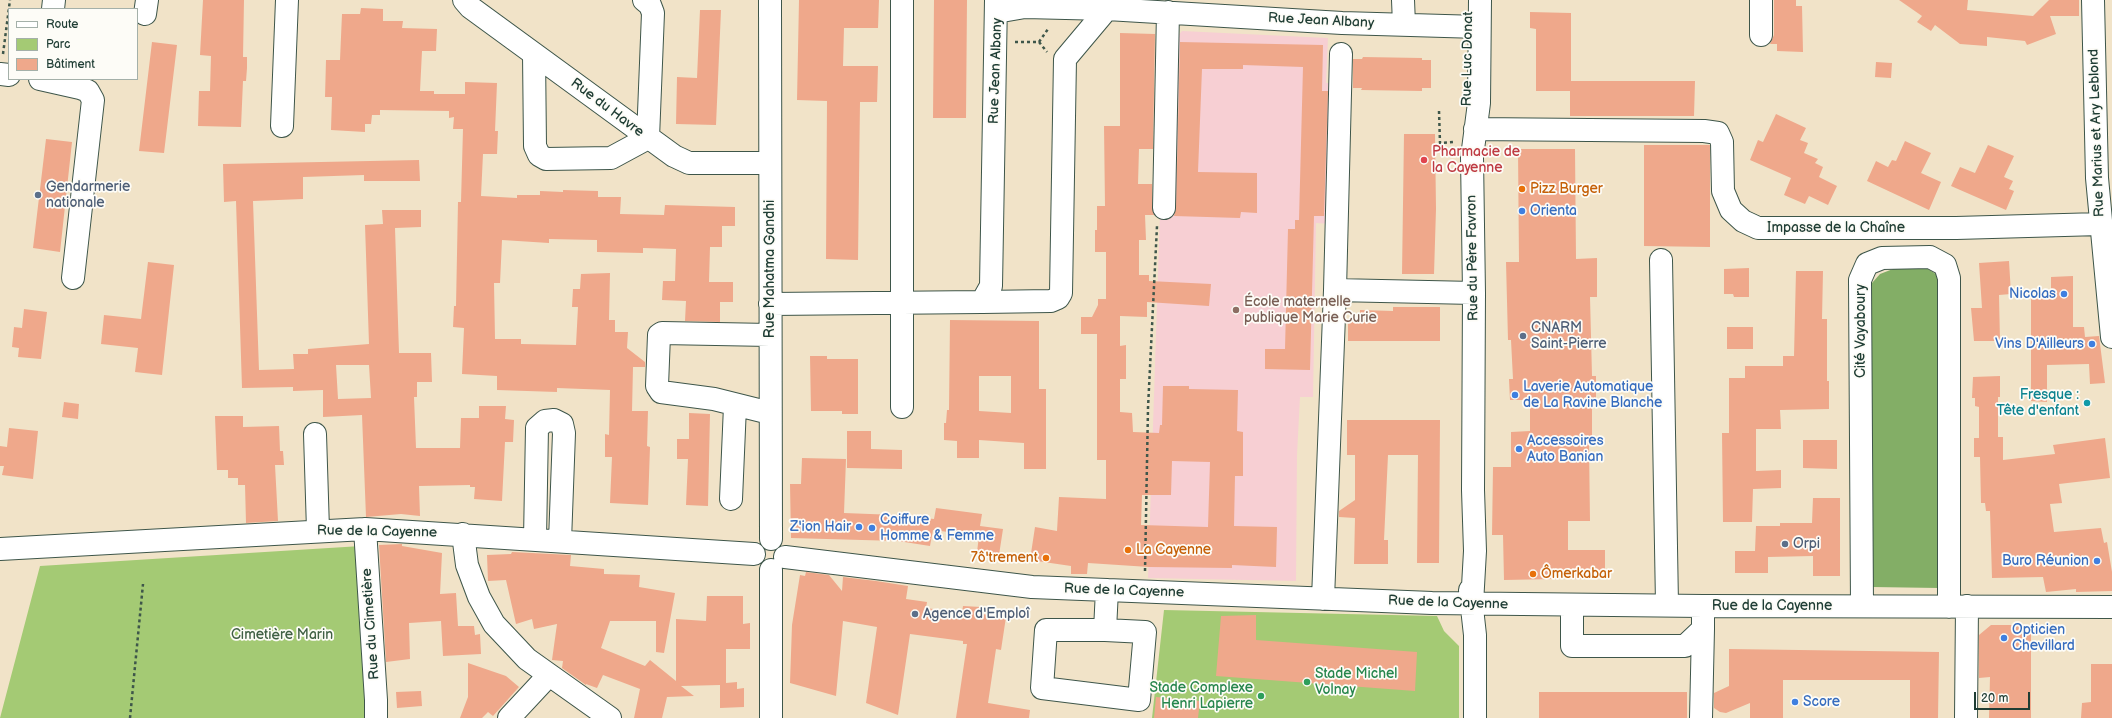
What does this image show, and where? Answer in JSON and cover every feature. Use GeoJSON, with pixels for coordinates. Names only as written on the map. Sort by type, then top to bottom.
{"type":"FeatureCollection","features":[{"type":"Feature","properties":{"kind":"street"},"geometry":{"type":"LineString","coordinates":[[282,126],[287,0]]}},
{"type":"Feature","properties":{"kind":"street"},"geometry":{"type":"LineString","coordinates":[[534,54],[535,146],[539,155],[546,159],[611,158],[648,138],[653,13],[650,5],[644,0]]}},
{"type":"Feature","properties":{"kind":"street","name":"Rue Mahatma Gandhi"},"geometry":{"type":"LineString","coordinates":[[770,0],[771,539]]}},
{"type":"Feature","properties":{"kind":"street"},"geometry":{"type":"LineString","coordinates":[[902,0],[902,407]]}},
{"type":"Feature","properties":{"kind":"street"},"geometry":{"type":"LineString","coordinates":[[1403,0],[1404,24]]}},
{"type":"Feature","properties":{"kind":"street","name":"Rue Luc Donat"},"geometry":{"type":"LineString","coordinates":[[1469,0],[1474,26]]}},
{"type":"Feature","properties":{"kind":"street","name":"Rue Luc Donat"},"geometry":{"type":"LineString","coordinates":[[1474,26],[1480,0]]}},
{"type":"Feature","properties":{"kind":"street"},"geometry":{"type":"LineString","coordinates":[[1761,0],[1761,35]]}},
{"type":"Feature","properties":{"kind":"street","name":"Rue Marius et Ary Leblond"},"geometry":{"type":"LineString","coordinates":[[2093,0],[2104,178],[2100,224],[2112,337]]}},
{"type":"Feature","properties":{"kind":"street","name":"Rue du Havre"},"geometry":{"type":"LineString","coordinates":[[474,2],[534,54],[674,156],[689,163],[770,163]]}},
{"type":"Feature","properties":{"kind":"street","name":"Rue Jean Albany"},"geometry":{"type":"LineString","coordinates":[[982,302],[991,286],[996,6],[1168,12],[1221,8],[1342,23],[1474,26]]}},
{"type":"Feature","properties":{"kind":"street"},"geometry":{"type":"LineString","coordinates":[[770,304],[1051,301],[1058,298],[1061,293],[1065,59],[1107,9]]}},
{"type":"Feature","properties":{"kind":"street"},"geometry":{"type":"LineString","coordinates":[[1164,208],[1168,12]]}},
{"type":"Feature","properties":{"kind":"street","name":"Rue du Père Favron"},"geometry":{"type":"LineString","coordinates":[[1474,26],[1479,103],[1468,138],[1474,293],[1473,490],[1475,551],[1472,604],[1475,635],[1475,718]]}},
{"type":"Feature","properties":{"kind":"street"},"geometry":{"type":"LineString","coordinates":[[1324,599],[1335,290],[1341,54]]}},
{"type":"Feature","properties":{"kind":"street"},"geometry":{"type":"LineString","coordinates":[[47,80],[88,91],[93,100],[73,278]]}},
{"type":"Feature","properties":{"kind":"street","name":"Impasse de la Chaîne"},"geometry":{"type":"LineString","coordinates":[[1468,138],[1704,131],[1718,133],[1722,142],[1723,191],[1731,210],[1743,221],[1758,228],[1949,228],[2100,224]]}},
{"type":"Feature","properties":{"kind":"street","name":"Cité Vayaboury"},"geometry":{"type":"LineString","coordinates":[[1862,606],[1860,280],[1867,264],[1882,258],[1930,257],[1945,266],[1949,278],[1958,606],[1966,718]]}},
{"type":"Feature","properties":{"kind":"street"},"geometry":{"type":"LineString","coordinates":[[1661,260],[1667,604]]}},
{"type":"Feature","properties":{"kind":"street"},"geometry":{"type":"LineString","coordinates":[[1335,290],[1474,293]]}},
{"type":"Feature","properties":{"kind":"street"},"geometry":{"type":"LineString","coordinates":[[770,335],[667,332],[659,336],[658,390],[661,392],[714,399],[735,406],[770,413]]}},
{"type":"Feature","properties":{"kind":"street"},"geometry":{"type":"LineString","coordinates":[[731,498],[735,406]]}},
{"type":"Feature","properties":{"kind":"street"},"geometry":{"type":"LineString","coordinates":[[534,539],[538,428],[545,421],[554,420],[562,424],[564,433],[560,541]]}},
{"type":"Feature","properties":{"kind":"street"},"geometry":{"type":"LineString","coordinates":[[315,434],[318,530]]}},
{"type":"Feature","properties":{"kind":"street","name":"Rue de la Cayenne"},"geometry":{"type":"LineString","coordinates":[[0,550],[318,530],[365,529],[463,534],[754,554]]}},
{"type":"Feature","properties":{"kind":"street","name":"Rue du Cimetière"},"geometry":{"type":"LineString","coordinates":[[365,529],[376,718]]}},
{"type":"Feature","properties":{"kind":"street"},"geometry":{"type":"LineString","coordinates":[[463,534],[467,565],[479,597],[494,624],[527,659],[610,718]]}},
{"type":"Feature","properties":{"kind":"street"},"geometry":{"type":"LineString","coordinates":[[771,718],[778,564],[782,545],[771,539],[759,543],[754,554],[758,565],[765,570],[778,564]]}},
{"type":"Feature","properties":{"kind":"street","name":"Rue de la Cayenne"},"geometry":{"type":"LineString","coordinates":[[778,564],[1032,587],[1472,604],[2112,607]]}},
{"type":"Feature","properties":{"kind":"street"},"geometry":{"type":"LineString","coordinates":[[1105,630],[1108,590]]}},
{"type":"Feature","properties":{"kind":"street"},"geometry":{"type":"LineString","coordinates":[[1572,605],[1572,646],[1685,646],[1703,629]]}},
{"type":"Feature","properties":{"kind":"street"},"geometry":{"type":"LineString","coordinates":[[1701,718],[1703,606]]}},
{"type":"Feature","properties":{"kind":"street"},"geometry":{"type":"LineString","coordinates":[[1046,630],[1105,630],[1146,632],[1140,700],[1042,688],[1046,630]]}},
{"type":"Feature","properties":{"kind":"street"},"geometry":{"type":"LineString","coordinates":[[509,718],[549,675]]}},
{"type":"Feature","properties":{"kind":"path"},"geometry":{"type":"LineString","coordinates":[[0,74],[8,15]]}},
{"type":"Feature","properties":{"kind":"path"},"geometry":{"type":"LineString","coordinates":[[1014,42],[1039,42],[1052,58]]}},
{"type":"Feature","properties":{"kind":"path"},"geometry":{"type":"LineString","coordinates":[[1439,111],[1440,143],[1468,138]]}},
{"type":"Feature","properties":{"kind":"path"},"geometry":{"type":"LineString","coordinates":[[1144,592],[1148,408],[1156,226],[1157,211],[1164,208]]}},
{"type":"Feature","properties":{"kind":"path"},"geometry":{"type":"LineString","coordinates":[[130,718],[143,584]]}},
{"type":"Feature","properties":{"kind":"shaded area","name":"École maternelle publique Marie Curie"},"geometry":{"type":"Polygon","coordinates":[[[1182,31],[1328,38],[1326,83],[1335,83],[1331,224],[1316,223],[1313,397],[1300,397],[1297,455],[1296,581],[1148,578],[1160,213],[1175,39],[1182,31]]]}},
{"type":"Feature","properties":{"kind":"green space"},"geometry":{"type":"Polygon","coordinates":[[[1893,269],[1928,269],[1936,274],[1939,284],[1939,588],[1872,587],[1872,283],[1880,274],[1893,269]]]}},
{"type":"Feature","properties":{"kind":"green space","name":"Cimetière Marin"},"geometry":{"type":"Polygon","coordinates":[[[361,546],[370,718],[0,718],[40,566],[361,546]]]}},
{"type":"Feature","properties":{"kind":"green space","name":"Stade Michel Volnay"},"geometry":{"type":"Polygon","coordinates":[[[1164,610],[1437,616],[1444,631],[1459,646],[1459,718],[1152,718],[1164,610]]]}},
{"type":"Feature","properties":{"kind":"building"},"geometry":{"type":"Polygon","coordinates":[[[203,0],[244,0],[243,57],[247,57],[247,68],[246,81],[243,81],[241,127],[198,126],[199,91],[210,91],[211,56],[200,55],[203,0]]]}},
{"type":"Feature","properties":{"kind":"building"},"geometry":{"type":"Polygon","coordinates":[[[799,0],[879,0],[878,28],[844,28],[843,66],[878,66],[877,102],[860,102],[858,260],[826,259],[827,101],[797,100],[799,0]]]}},
{"type":"Feature","properties":{"kind":"building"},"geometry":{"type":"Polygon","coordinates":[[[934,0],[967,0],[966,118],[933,118],[934,0]]]}},
{"type":"Feature","properties":{"kind":"building"},"geometry":{"type":"Polygon","coordinates":[[[1774,0],[1796,0],[1796,6],[1802,6],[1803,52],[1777,51],[1777,44],[1770,44],[1774,35],[1774,0]]]}},
{"type":"Feature","properties":{"kind":"building"},"geometry":{"type":"Polygon","coordinates":[[[1899,0],[1968,0],[1967,10],[2033,16],[2049,0],[2079,0],[2079,16],[2050,16],[2056,34],[2027,45],[2025,41],[1987,37],[1987,46],[1960,44],[1935,25],[1931,31],[1917,22],[1922,16],[1899,0]]]}},
{"type":"Feature","properties":{"kind":"building"},"geometry":{"type":"Polygon","coordinates":[[[361,8],[383,9],[383,21],[403,21],[402,28],[437,29],[436,51],[422,51],[420,91],[434,91],[434,94],[465,94],[465,82],[497,83],[495,131],[498,131],[497,154],[483,154],[481,196],[517,198],[517,195],[540,195],[540,191],[598,191],[598,197],[621,197],[620,214],[664,215],[665,205],[735,207],[735,226],[722,226],[722,247],[710,247],[709,282],[733,282],[733,302],[720,302],[720,322],[685,321],[686,301],[662,300],[663,281],[675,281],[676,249],[643,248],[643,253],[597,252],[597,240],[549,239],[549,243],[502,240],[500,283],[494,283],[495,339],[521,339],[521,344],[576,345],[578,307],[572,307],[573,289],[580,289],[581,274],[610,273],[609,320],[615,320],[615,332],[628,332],[627,348],[645,362],[645,367],[633,367],[632,411],[648,411],[647,446],[650,447],[648,505],[610,503],[612,457],[605,457],[605,434],[609,435],[610,390],[557,388],[557,392],[497,390],[497,376],[462,374],[464,328],[453,327],[454,306],[456,306],[458,202],[461,202],[463,129],[453,129],[454,117],[449,118],[449,111],[380,110],[380,115],[372,115],[371,124],[365,124],[365,132],[331,130],[332,97],[325,97],[326,60],[340,60],[342,14],[360,14],[361,8]]]}},
{"type":"Feature","properties":{"kind":"building"},"geometry":{"type":"Polygon","coordinates":[[[700,10],[721,10],[716,125],[676,124],[677,77],[697,78],[700,10]]]}},
{"type":"Feature","properties":{"kind":"building"},"geometry":{"type":"Polygon","coordinates":[[[1530,12],[1571,13],[1571,81],[1695,81],[1694,116],[1570,116],[1570,91],[1536,91],[1536,29],[1530,28],[1530,12]]]}},
{"type":"Feature","properties":{"kind":"building"},"geometry":{"type":"Polygon","coordinates":[[[1120,33],[1155,34],[1153,149],[1139,149],[1138,184],[1152,184],[1152,208],[1154,215],[1145,215],[1146,240],[1139,240],[1139,275],[1149,275],[1149,281],[1211,284],[1209,306],[1147,302],[1147,317],[1120,316],[1120,346],[1126,345],[1126,379],[1120,379],[1120,412],[1132,413],[1133,432],[1159,433],[1160,425],[1162,425],[1163,386],[1189,386],[1189,389],[1238,390],[1237,431],[1243,432],[1243,476],[1235,476],[1234,526],[1277,527],[1276,567],[1232,565],[1232,568],[1149,567],[1088,563],[1087,574],[1071,574],[1071,566],[1030,560],[1035,527],[1057,531],[1059,497],[1106,499],[1106,460],[1097,460],[1097,334],[1081,334],[1081,317],[1092,317],[1098,305],[1098,299],[1106,299],[1106,252],[1095,252],[1095,230],[1097,230],[1097,206],[1105,206],[1104,126],[1120,126],[1120,33]],[[1172,461],[1171,495],[1142,495],[1141,525],[1208,527],[1210,462],[1172,461]]]}},
{"type":"Feature","properties":{"kind":"building"},"geometry":{"type":"Polygon","coordinates":[[[152,42],[177,45],[164,153],[139,151],[152,42]]]}},
{"type":"Feature","properties":{"kind":"building"},"geometry":{"type":"Polygon","coordinates":[[[1180,42],[1323,45],[1322,91],[1328,91],[1324,216],[1314,216],[1310,370],[1265,369],[1265,349],[1285,349],[1288,229],[1295,229],[1295,220],[1299,220],[1303,67],[1243,65],[1243,69],[1202,69],[1198,172],[1257,173],[1257,213],[1241,212],[1240,218],[1174,216],[1176,208],[1180,42]]]}},
{"type":"Feature","properties":{"kind":"building"},"geometry":{"type":"Polygon","coordinates":[[[1363,57],[1422,58],[1422,60],[1431,60],[1431,88],[1422,88],[1422,91],[1361,90],[1362,88],[1353,88],[1353,59],[1362,59],[1363,57]]]}},
{"type":"Feature","properties":{"kind":"building"},"geometry":{"type":"Polygon","coordinates":[[[1876,62],[1892,63],[1891,78],[1875,77],[1876,62]]]}},
{"type":"Feature","properties":{"kind":"building"},"geometry":{"type":"Polygon","coordinates":[[[1776,114],[1806,128],[1800,140],[1808,143],[1804,153],[1818,159],[1815,163],[1823,167],[1819,177],[1837,186],[1828,205],[1809,196],[1805,204],[1784,195],[1791,178],[1750,160],[1758,140],[1763,142],[1776,114]]]}},
{"type":"Feature","properties":{"kind":"building"},"geometry":{"type":"Polygon","coordinates":[[[1404,134],[1435,134],[1436,209],[1434,274],[1402,274],[1404,134]]]}},
{"type":"Feature","properties":{"kind":"building"},"geometry":{"type":"Polygon","coordinates":[[[46,139],[72,142],[60,252],[33,248],[46,139]]]}},
{"type":"Feature","properties":{"kind":"building"},"geometry":{"type":"Polygon","coordinates":[[[1905,141],[1931,153],[1921,173],[1941,182],[1929,210],[1867,181],[1876,161],[1888,167],[1892,160],[1896,161],[1905,141]]]}},
{"type":"Feature","properties":{"kind":"building"},"geometry":{"type":"Polygon","coordinates":[[[1644,145],[1710,145],[1710,247],[1644,246],[1644,145]]]}},
{"type":"Feature","properties":{"kind":"building"},"geometry":{"type":"Polygon","coordinates":[[[1988,145],[2014,156],[2004,177],[2013,181],[2009,189],[2014,191],[2006,210],[1951,186],[1960,167],[1975,173],[1988,145]]]}},
{"type":"Feature","properties":{"kind":"building"},"geometry":{"type":"Polygon","coordinates":[[[1518,149],[1575,149],[1576,259],[1597,258],[1597,297],[1590,297],[1592,376],[1596,376],[1596,407],[1592,407],[1592,444],[1589,444],[1590,521],[1568,521],[1568,550],[1605,550],[1605,578],[1504,580],[1503,535],[1492,535],[1493,467],[1511,467],[1511,432],[1530,431],[1530,400],[1510,400],[1509,379],[1513,379],[1511,340],[1508,340],[1506,262],[1519,262],[1518,149]]]}},
{"type":"Feature","properties":{"kind":"building"},"geometry":{"type":"Polygon","coordinates":[[[419,160],[420,181],[364,181],[364,175],[303,177],[303,199],[253,201],[259,370],[294,369],[293,354],[308,354],[308,349],[369,344],[365,225],[383,224],[382,210],[421,210],[421,227],[395,228],[399,353],[431,353],[432,382],[417,382],[417,397],[414,397],[416,448],[460,448],[461,418],[479,418],[479,406],[506,406],[505,419],[514,420],[513,442],[505,442],[502,501],[474,499],[475,487],[470,487],[470,485],[419,486],[420,516],[401,514],[366,517],[362,415],[323,417],[323,390],[293,391],[293,387],[242,388],[236,201],[224,202],[223,164],[419,160]],[[336,365],[338,399],[371,398],[369,365],[336,365]]]}},
{"type":"Feature","properties":{"kind":"building"},"geometry":{"type":"Polygon","coordinates":[[[2009,261],[2011,294],[1999,295],[2000,341],[1974,341],[1971,308],[1982,308],[1979,263],[2009,261]]]}},
{"type":"Feature","properties":{"kind":"building"},"geometry":{"type":"Polygon","coordinates":[[[148,262],[174,265],[162,375],[135,372],[138,348],[101,344],[104,315],[141,319],[148,262]]]}},
{"type":"Feature","properties":{"kind":"building"},"geometry":{"type":"Polygon","coordinates":[[[1749,268],[1749,297],[1734,297],[1733,294],[1724,294],[1724,269],[1749,268]]]}},
{"type":"Feature","properties":{"kind":"building"},"geometry":{"type":"Polygon","coordinates":[[[1796,271],[1823,271],[1822,319],[1827,319],[1827,381],[1829,381],[1829,409],[1780,410],[1781,429],[1756,429],[1756,471],[1781,470],[1781,488],[1753,489],[1752,522],[1723,522],[1722,433],[1729,433],[1729,378],[1745,378],[1745,366],[1783,366],[1783,356],[1794,356],[1796,271]]]}},
{"type":"Feature","properties":{"kind":"building"},"geometry":{"type":"Polygon","coordinates":[[[2073,276],[2073,327],[2084,327],[2085,337],[2099,336],[2105,383],[2090,384],[2089,364],[2047,365],[2047,402],[2031,401],[2031,295],[2051,295],[2051,277],[2073,276]]]}},
{"type":"Feature","properties":{"kind":"building"},"geometry":{"type":"Polygon","coordinates":[[[1393,307],[1440,307],[1440,341],[1348,341],[1348,319],[1360,320],[1360,310],[1393,311],[1393,307]]]}},
{"type":"Feature","properties":{"kind":"building"},"geometry":{"type":"Polygon","coordinates":[[[24,309],[47,312],[41,359],[18,357],[19,348],[12,347],[14,327],[22,328],[24,309]]]}},
{"type":"Feature","properties":{"kind":"building"},"geometry":{"type":"Polygon","coordinates":[[[950,320],[1039,321],[1039,389],[1046,389],[1046,469],[1024,469],[1024,443],[979,440],[979,458],[957,458],[957,441],[944,440],[944,423],[946,423],[947,410],[949,410],[950,320]],[[979,376],[979,411],[1011,413],[1011,376],[979,376]]]}},
{"type":"Feature","properties":{"kind":"building"},"geometry":{"type":"Polygon","coordinates":[[[1727,327],[1753,327],[1753,349],[1727,349],[1727,327]]]}},
{"type":"Feature","properties":{"kind":"building"},"geometry":{"type":"Polygon","coordinates":[[[810,356],[827,356],[827,359],[858,359],[858,414],[842,414],[842,411],[811,411],[810,356]]]}},
{"type":"Feature","properties":{"kind":"building"},"geometry":{"type":"Polygon","coordinates":[[[2000,376],[2000,397],[1998,397],[1998,437],[2003,437],[2003,460],[2055,454],[2053,445],[2105,438],[2110,478],[2059,484],[2062,503],[2050,504],[2054,532],[2101,528],[2104,543],[2107,542],[2112,572],[2112,591],[2076,592],[2076,589],[2046,592],[2043,577],[1992,578],[1990,511],[1986,511],[1985,503],[1981,503],[1980,457],[1974,457],[1974,438],[1979,438],[1979,407],[1975,406],[1975,398],[1972,398],[1973,377],[2000,376]]]}},
{"type":"Feature","properties":{"kind":"building"},"geometry":{"type":"Polygon","coordinates":[[[64,402],[79,404],[78,419],[62,417],[64,402]]]}},
{"type":"Feature","properties":{"kind":"building"},"geometry":{"type":"Polygon","coordinates":[[[689,413],[710,414],[708,506],[686,505],[688,459],[677,459],[677,439],[689,439],[689,413]]]}},
{"type":"Feature","properties":{"kind":"building"},"geometry":{"type":"Polygon","coordinates":[[[215,416],[243,416],[243,427],[279,426],[280,451],[283,451],[284,465],[275,465],[278,521],[246,523],[245,485],[238,485],[238,478],[228,478],[228,470],[217,470],[215,416]]]}},
{"type":"Feature","properties":{"kind":"building"},"geometry":{"type":"Polygon","coordinates":[[[1347,420],[1440,420],[1439,563],[1417,563],[1418,455],[1388,455],[1384,540],[1388,540],[1388,564],[1354,564],[1355,518],[1339,517],[1339,511],[1355,500],[1355,455],[1347,455],[1347,420]]]}},
{"type":"Feature","properties":{"kind":"building"},"geometry":{"type":"Polygon","coordinates":[[[9,428],[38,431],[33,479],[2,475],[4,466],[0,466],[0,446],[7,447],[9,428]]]}},
{"type":"Feature","properties":{"kind":"building"},"geometry":{"type":"Polygon","coordinates":[[[847,431],[871,431],[871,449],[902,450],[902,469],[847,468],[847,431]]]}},
{"type":"Feature","properties":{"kind":"building"},"geometry":{"type":"Polygon","coordinates":[[[1803,440],[1837,440],[1837,469],[1803,468],[1803,440]]]}},
{"type":"Feature","properties":{"kind":"building"},"geometry":{"type":"Polygon","coordinates":[[[802,458],[846,459],[844,513],[896,515],[934,519],[936,508],[982,514],[980,526],[1003,529],[999,555],[977,552],[979,536],[933,530],[930,546],[898,541],[791,538],[790,484],[801,484],[802,458]]]}},
{"type":"Feature","properties":{"kind":"building"},"geometry":{"type":"Polygon","coordinates":[[[1813,498],[1840,498],[1840,576],[1813,576],[1813,556],[1768,557],[1768,573],[1735,573],[1735,551],[1755,551],[1756,526],[1780,526],[1780,523],[1812,523],[1813,498]]]}},
{"type":"Feature","properties":{"kind":"building"},"geometry":{"type":"Polygon","coordinates":[[[402,544],[402,546],[442,553],[440,594],[456,593],[458,626],[474,626],[475,635],[480,634],[481,654],[443,656],[441,621],[409,623],[410,659],[386,662],[379,545],[402,544]]]}},
{"type":"Feature","properties":{"kind":"building"},"geometry":{"type":"Polygon","coordinates":[[[512,552],[571,555],[570,566],[604,569],[604,574],[640,575],[639,587],[675,593],[664,653],[656,652],[656,621],[610,621],[601,648],[645,666],[650,660],[676,681],[676,619],[706,621],[707,596],[743,596],[743,624],[750,623],[750,649],[726,649],[726,683],[737,682],[737,689],[744,688],[744,707],[720,708],[720,685],[681,686],[694,696],[667,697],[662,718],[634,718],[640,689],[603,675],[597,688],[586,685],[562,668],[563,661],[552,660],[557,624],[534,629],[532,619],[516,624],[506,580],[488,581],[487,555],[511,554],[512,552]]]}},
{"type":"Feature","properties":{"kind":"building"},"geometry":{"type":"Polygon","coordinates":[[[806,572],[829,575],[842,591],[843,577],[908,586],[906,599],[927,602],[926,608],[962,613],[963,606],[981,607],[981,614],[1006,617],[1001,650],[996,649],[988,703],[1030,710],[1029,718],[956,718],[967,644],[963,644],[963,641],[910,634],[898,715],[866,703],[877,627],[843,621],[836,696],[790,683],[792,625],[800,575],[805,576],[806,572]]]}},
{"type":"Feature","properties":{"kind":"building"},"geometry":{"type":"Polygon","coordinates":[[[1256,615],[1256,640],[1417,652],[1415,691],[1216,676],[1221,616],[1256,615]]]}},
{"type":"Feature","properties":{"kind":"building"},"geometry":{"type":"Polygon","coordinates":[[[1991,625],[2031,625],[2031,718],[1989,718],[1990,677],[1979,678],[1979,635],[1991,625]]]}},
{"type":"Feature","properties":{"kind":"building"},"geometry":{"type":"Polygon","coordinates":[[[1729,649],[1939,652],[1938,718],[1910,718],[1910,680],[1783,680],[1783,718],[1750,718],[1750,703],[1726,713],[1720,712],[1714,708],[1714,693],[1729,686],[1729,649]]]}},
{"type":"Feature","properties":{"kind":"building"},"geometry":{"type":"Polygon","coordinates":[[[468,663],[506,676],[519,687],[493,716],[488,712],[482,718],[460,718],[468,697],[468,663]]]}},
{"type":"Feature","properties":{"kind":"building"},"geometry":{"type":"Polygon","coordinates":[[[2091,664],[2112,664],[2112,718],[2081,718],[2082,703],[2091,702],[2091,664]]]}},
{"type":"Feature","properties":{"kind":"building"},"geometry":{"type":"Polygon","coordinates":[[[421,691],[422,706],[397,708],[396,692],[421,691]]]}},
{"type":"Feature","properties":{"kind":"building"},"geometry":{"type":"Polygon","coordinates":[[[1539,692],[1687,692],[1687,718],[1539,718],[1539,692]]]}},
{"type":"Feature","properties":{"kind":"building"},"geometry":{"type":"Polygon","coordinates":[[[1156,697],[1200,701],[1198,718],[1154,718],[1156,697]]]}},
{"type":"Feature","properties":{"kind":"place","name":"Pharmacie de la Cayenne"},"geometry":{"type":"Point","coordinates":[1424,160]}},
{"type":"Feature","properties":{"kind":"place","name":"Pizz Burger"},"geometry":{"type":"Point","coordinates":[1522,189]}},
{"type":"Feature","properties":{"kind":"place","name":"Gendarmerie nationale"},"geometry":{"type":"Point","coordinates":[38,195]}},
{"type":"Feature","properties":{"kind":"place","name":"Orienta"},"geometry":{"type":"Point","coordinates":[1522,211]}},
{"type":"Feature","properties":{"kind":"place","name":"Nicolas"},"geometry":{"type":"Point","coordinates":[2064,294]}},
{"type":"Feature","properties":{"kind":"place","name":"École maternelle publique Marie Curie"},"geometry":{"type":"Point","coordinates":[1236,310]}},
{"type":"Feature","properties":{"kind":"place","name":"CNARM Saint-Pierre"},"geometry":{"type":"Point","coordinates":[1523,336]}},
{"type":"Feature","properties":{"kind":"place","name":"Vins D'Ailleurs"},"geometry":{"type":"Point","coordinates":[2092,344]}},
{"type":"Feature","properties":{"kind":"place","name":"Laverie Automatique de La Ravine Blanche"},"geometry":{"type":"Point","coordinates":[1515,395]}},
{"type":"Feature","properties":{"kind":"place","name":"Fresque : Tête d'enfant"},"geometry":{"type":"Point","coordinates":[2087,403]}},
{"type":"Feature","properties":{"kind":"place","name":"Accessoires Auto Banian"},"geometry":{"type":"Point","coordinates":[1519,449]}},
{"type":"Feature","properties":{"kind":"place","name":"Z'ion Hair"},"geometry":{"type":"Point","coordinates":[859,527]}},
{"type":"Feature","properties":{"kind":"place","name":"Coiffure Homme & Femme"},"geometry":{"type":"Point","coordinates":[872,528]}},
{"type":"Feature","properties":{"kind":"place","name":"Orpi"},"geometry":{"type":"Point","coordinates":[1785,544]}},
{"type":"Feature","properties":{"kind":"place","name":"La Cayenne"},"geometry":{"type":"Point","coordinates":[1128,550]}},
{"type":"Feature","properties":{"kind":"place","name":"7ô'trement"},"geometry":{"type":"Point","coordinates":[1046,558]}},
{"type":"Feature","properties":{"kind":"place","name":"Buro Réunion"},"geometry":{"type":"Point","coordinates":[2097,561]}},
{"type":"Feature","properties":{"kind":"place","name":"Ômerkabar"},"geometry":{"type":"Point","coordinates":[1533,574]}},
{"type":"Feature","properties":{"kind":"place","name":"Agence d'Emploî"},"geometry":{"type":"Point","coordinates":[915,614]}},
{"type":"Feature","properties":{"kind":"place","name":"Opticien Chevillard"},"geometry":{"type":"Point","coordinates":[2004,638]}},
{"type":"Feature","properties":{"kind":"place","name":"Stade Michel Volnay"},"geometry":{"type":"Point","coordinates":[1307,682]}},
{"type":"Feature","properties":{"kind":"place","name":"Stade Complexe Henri Lapierre"},"geometry":{"type":"Point","coordinates":[1261,696]}},
{"type":"Feature","properties":{"kind":"place","name":"Score"},"geometry":{"type":"Point","coordinates":[1795,702]}}]}
